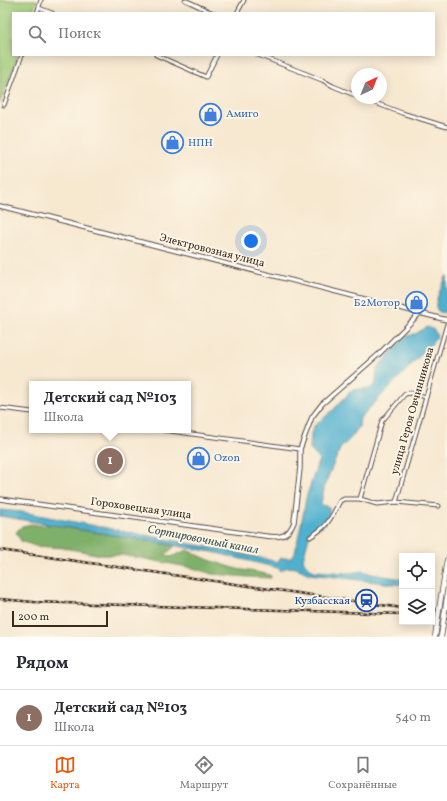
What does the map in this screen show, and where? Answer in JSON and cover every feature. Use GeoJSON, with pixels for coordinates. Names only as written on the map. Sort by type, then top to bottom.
{"type":"FeatureCollection","features":[{"type":"Feature","properties":{"kind":"main road"},"geometry":{"type":"LineString","coordinates":[[441,637],[447,560]]}},
{"type":"Feature","properties":{"kind":"main road"},"geometry":{"type":"LineString","coordinates":[[435,637],[444,597],[447,594]]}},
{"type":"Feature","properties":{"kind":"street"},"geometry":{"type":"LineString","coordinates":[[37,12],[41,0]]}},
{"type":"Feature","properties":{"kind":"street"},"geometry":{"type":"LineString","coordinates":[[184,0],[211,12]]}},
{"type":"Feature","properties":{"kind":"street"},"geometry":{"type":"LineString","coordinates":[[238,12],[244,0]]}},
{"type":"Feature","properties":{"kind":"street"},"geometry":{"type":"LineString","coordinates":[[38,8],[49,12]]}},
{"type":"Feature","properties":{"kind":"street"},"geometry":{"type":"LineString","coordinates":[[4,105],[22,56]]}},
{"type":"Feature","properties":{"kind":"street"},"geometry":{"type":"LineString","coordinates":[[158,56],[206,77],[216,56]]}},
{"type":"Feature","properties":{"kind":"street"},"geometry":{"type":"LineString","coordinates":[[261,56],[322,80],[351,94]]}},
{"type":"Feature","properties":{"kind":"street"},"geometry":{"type":"LineString","coordinates":[[378,104],[447,128]]}},
{"type":"Feature","properties":{"kind":"street","name":"Электровозная улица"},"geometry":{"type":"LineString","coordinates":[[0,206],[447,320]]}},
{"type":"Feature","properties":{"kind":"street"},"geometry":{"type":"LineString","coordinates":[[185,433],[300,449],[309,422],[322,404],[379,354],[420,313]]}},
{"type":"Feature","properties":{"kind":"street","name":"улица Героя Овчинникова"},"geometry":{"type":"LineString","coordinates":[[396,502],[447,324]]}},
{"type":"Feature","properties":{"kind":"street"},"geometry":{"type":"LineString","coordinates":[[360,499],[382,421],[405,394],[412,393],[426,397]]}},
{"type":"Feature","properties":{"kind":"street"},"geometry":{"type":"LineString","coordinates":[[0,408],[29,412]]}},
{"type":"Feature","properties":{"kind":"street","name":"Гороховецкая улица"},"geometry":{"type":"LineString","coordinates":[[0,498],[279,538],[288,533],[294,522],[300,468],[300,449]]}},
{"type":"Feature","properties":{"kind":"street"},"geometry":{"type":"LineString","coordinates":[[310,537],[328,523],[340,501],[344,499],[360,499],[377,504],[396,502],[439,506]]}},
{"type":"Feature","properties":{"kind":"green space"},"geometry":{"type":"Polygon","coordinates":[[[0,0],[37,0],[32,12],[12,12],[12,56],[18,56],[0,103],[0,0]]]}},
{"type":"Feature","properties":{"kind":"green space"},"geometry":{"type":"Polygon","coordinates":[[[32,524],[44,526],[46,524],[175,546],[166,554],[167,556],[171,557],[187,550],[209,560],[237,569],[267,574],[271,576],[271,578],[212,574],[193,568],[140,558],[121,555],[101,555],[65,548],[35,546],[21,541],[16,532],[22,526],[32,524]]]}},
{"type":"Feature","properties":{"kind":"water"},"geometry":{"type":"Polygon","coordinates":[[[447,275],[447,312],[442,313],[436,308],[436,304],[447,275]]]}},
{"type":"Feature","properties":{"kind":"water"},"geometry":{"type":"Polygon","coordinates":[[[427,327],[434,331],[437,338],[360,418],[359,427],[340,449],[325,484],[321,503],[329,507],[327,520],[320,527],[311,529],[303,559],[305,564],[314,571],[349,573],[363,571],[399,578],[399,585],[309,574],[292,567],[281,571],[278,568],[213,552],[0,516],[0,510],[22,512],[234,552],[278,562],[281,558],[291,558],[295,553],[306,498],[319,459],[310,449],[311,433],[314,426],[332,411],[352,390],[371,388],[376,383],[377,368],[405,337],[417,333],[427,327]]]}},
{"type":"Feature","properties":{"kind":"railway"},"geometry":{"type":"LineString","coordinates":[[0,550],[399,608]]}},
{"type":"Feature","properties":{"kind":"railway"},"geometry":{"type":"LineString","coordinates":[[0,599],[34,602],[399,614]]}},
{"type":"Feature","properties":{"kind":"railway"},"geometry":{"type":"LineString","coordinates":[[435,610],[447,612]]}},
{"type":"Feature","properties":{"kind":"railway"},"geometry":{"type":"LineString","coordinates":[[435,617],[447,619]]}},
{"type":"Feature","properties":{"kind":"place","name":"Амиго"},"geometry":{"type":"Point","coordinates":[210,114]}},
{"type":"Feature","properties":{"kind":"place","name":"НПН"},"geometry":{"type":"Point","coordinates":[173,143]}},
{"type":"Feature","properties":{"kind":"place","name":"Б2Мотор"},"geometry":{"type":"Point","coordinates":[416,303]}},
{"type":"Feature","properties":{"kind":"place","name":"Ozon"},"geometry":{"type":"Point","coordinates":[199,458]}},
{"type":"Feature","properties":{"kind":"place","name":"Детский сад №103"},"geometry":{"type":"Point","coordinates":[110,461]}},
{"type":"Feature","properties":{"kind":"place","name":"Кузбасская"},"geometry":{"type":"Point","coordinates":[366,601]}},
{"type":"Feature","properties":{"kind":"water label","name":"Сортировочный канал"},"geometry":{"type":"Point","coordinates":[203,540]}}]}
